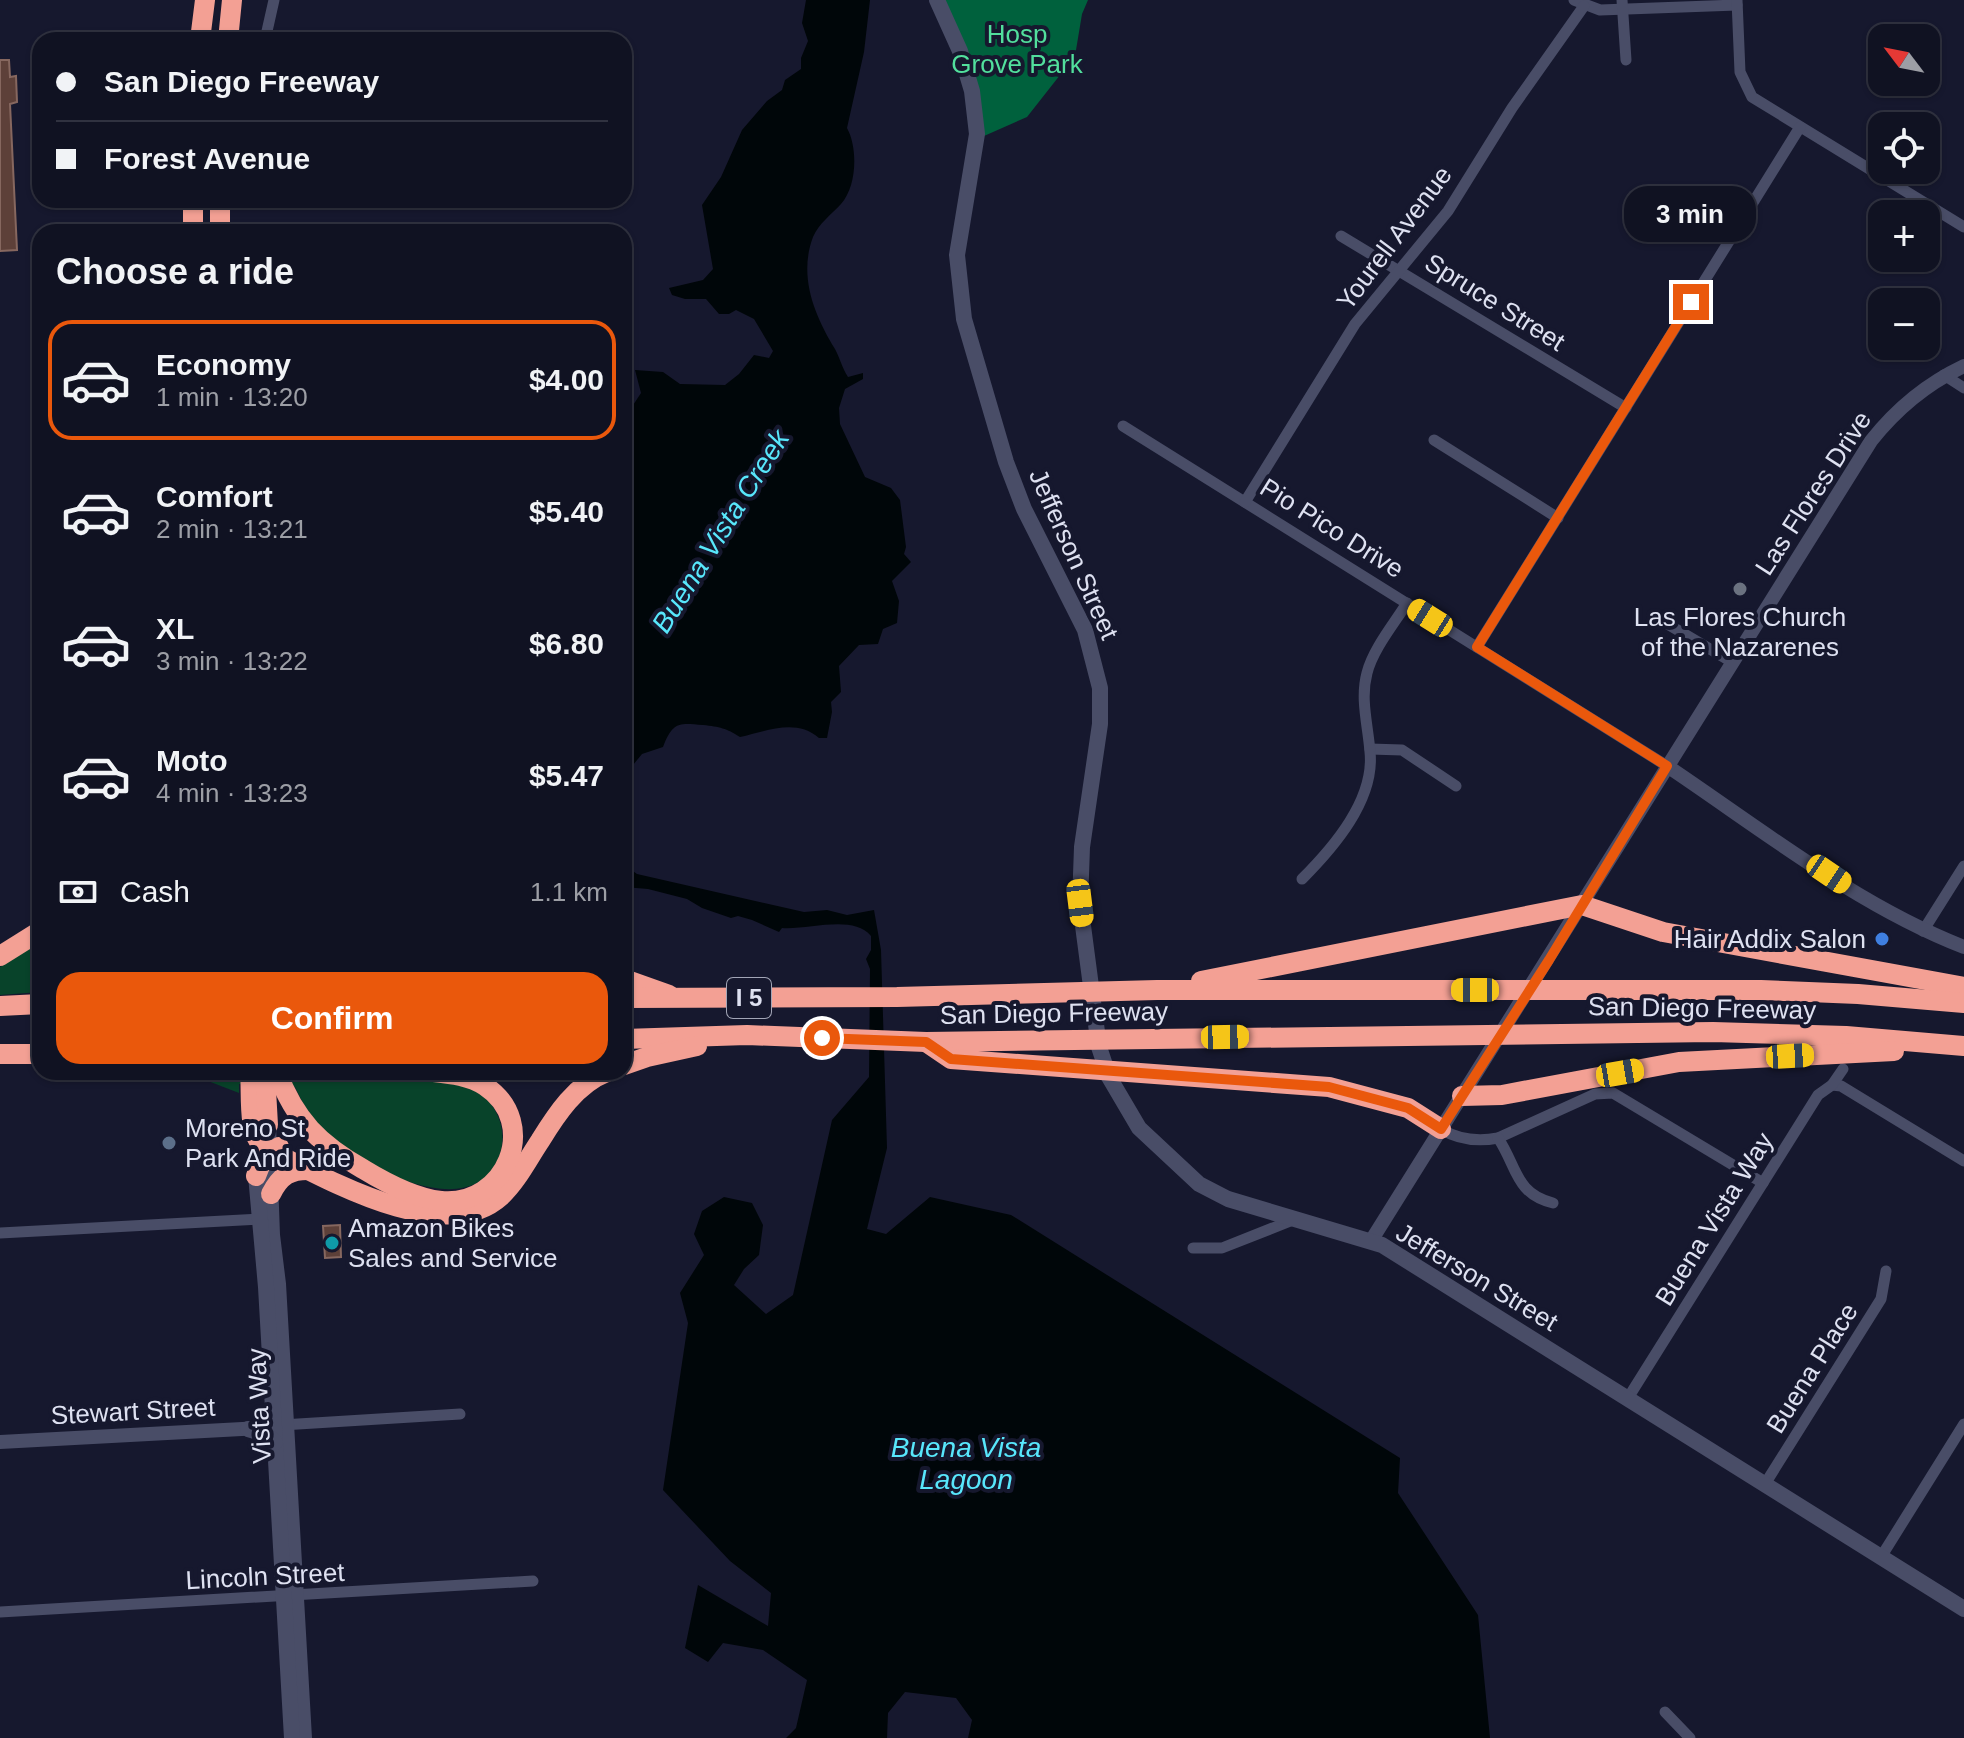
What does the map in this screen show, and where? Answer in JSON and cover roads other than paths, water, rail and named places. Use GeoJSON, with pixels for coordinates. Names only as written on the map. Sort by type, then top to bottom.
{"type":"FeatureCollection","features":[{"type":"Feature","properties":{"kind":"highway"},"geometry":{"type":"LineString","coordinates":[[201,32],[205,0]]}},
{"type":"Feature","properties":{"kind":"highway"},"geometry":{"type":"LineString","coordinates":[[229,32],[232,0]]}},
{"type":"Feature","properties":{"kind":"highway"},"geometry":{"type":"LineString","coordinates":[[1157,990],[1582,905],[1663,932],[1964,987]]}},
{"type":"Feature","properties":{"kind":"highway"},"geometry":{"type":"LineString","coordinates":[[0,956],[32,936]]}},
{"type":"Feature","properties":{"kind":"highway"},"geometry":{"type":"LineString","coordinates":[[632,981],[677,998]]}},
{"type":"Feature","properties":{"kind":"highway","name":"San Diego Freeway"},"geometry":{"type":"LineString","coordinates":[[632,998],[897,997],[1157,990],[1761,990],[1964,1003]]}},
{"type":"Feature","properties":{"kind":"highway"},"geometry":{"type":"LineString","coordinates":[[0,1006],[32,1004]]}},
{"type":"Feature","properties":{"kind":"highway","name":"San Diego Freeway"},"geometry":{"type":"LineString","coordinates":[[632,1039],[747,1035],[926,1042],[1713,1032],[1846,1036],[1964,1046]]}},
{"type":"Feature","properties":{"kind":"highway"},"geometry":{"type":"LineString","coordinates":[[632,1062],[747,1035]]}},
{"type":"Feature","properties":{"kind":"highway"},"geometry":{"type":"LineString","coordinates":[[926,1042],[951,1059],[1329,1087],[1408,1108],[1441,1129]]}},
{"type":"Feature","properties":{"kind":"highway"},"geometry":{"type":"LineString","coordinates":[[1462,1096],[1502,1095],[1679,1062],[1964,1046]]}},
{"type":"Feature","properties":{"kind":"highway"},"geometry":{"type":"LineString","coordinates":[[0,1054],[32,1054]]}},
{"type":"Feature","properties":{"kind":"highway"},"geometry":{"type":"LineString","coordinates":[[265,1080],[318,1140],[337,1155],[415,1194],[457,1201],[487,1189],[506,1170],[512,1155],[513,1126],[509,1111],[501,1099],[482,1084],[471,1080]]}},
{"type":"Feature","properties":{"kind":"highway"},"geometry":{"type":"LineString","coordinates":[[265,1080],[259,1144],[388,1204],[421,1213],[471,1213],[500,1197],[556,1115],[577,1092],[595,1080]]}},
{"type":"Feature","properties":{"kind":"highway"},"geometry":{"type":"LineString","coordinates":[[256,1176],[269,1150],[292,1147],[347,1173],[373,1175]]}},
{"type":"Feature","properties":{"kind":"highway"},"geometry":{"type":"LineString","coordinates":[[271,1194],[279,1180],[289,1172],[312,1170]]}},
{"type":"Feature","properties":{"kind":"main road","name":"Jefferson Street"},"geometry":{"type":"LineString","coordinates":[[937,0],[960,51],[972,91],[977,134],[957,255],[964,319],[1006,462],[1024,509],[1085,630],[1100,688],[1100,724],[1082,847],[1080,903],[1099,1047],[1109,1077],[1139,1128],[1199,1184],[1228,1199],[1371,1241],[1964,1609]]}},
{"type":"Feature","properties":{"kind":"main road","name":"Vista Way"},"geometry":{"type":"LineString","coordinates":[[261,1126],[256,1176],[259,1219],[272,1286]]}},
{"type":"Feature","properties":{"kind":"main road","name":"Vista Way"},"geometry":{"type":"LineString","coordinates":[[269,1150],[278,1430],[289,1598],[304,1738]]}},
{"type":"Feature","properties":{"kind":"main road"},"geometry":{"type":"LineString","coordinates":[[248,1429],[265,1434],[278,1430]]}},
{"type":"Feature","properties":{"kind":"main road","name":"Vista Way"},"geometry":{"type":"LineString","coordinates":[[289,1598],[292,1738]]}},
{"type":"Feature","properties":{"kind":"street"},"geometry":{"type":"LineString","coordinates":[[267,32],[274,0]]}},
{"type":"Feature","properties":{"kind":"street"},"geometry":{"type":"LineString","coordinates":[[1579,3],[1600,10],[1623,4],[1737,3],[1740,72],[1752,97],[1964,227]]}},
{"type":"Feature","properties":{"kind":"street","name":"Yourell Avenue"},"geometry":{"type":"LineString","coordinates":[[1245,502],[1355,324],[1448,211],[1579,3]]}},
{"type":"Feature","properties":{"kind":"street"},"geometry":{"type":"LineString","coordinates":[[1623,4],[1626,60]]}},
{"type":"Feature","properties":{"kind":"street"},"geometry":{"type":"LineString","coordinates":[[1477,647],[1800,127]]}},
{"type":"Feature","properties":{"kind":"street","name":"Spruce Street"},"geometry":{"type":"LineString","coordinates":[[1341,236],[1626,408]]}},
{"type":"Feature","properties":{"kind":"street","name":"Las Flores Drive"},"geometry":{"type":"LineString","coordinates":[[1371,1241],[1871,441],[1907,400],[1944,375],[1964,366]]}},
{"type":"Feature","properties":{"kind":"street"},"geometry":{"type":"LineString","coordinates":[[1944,375],[1964,388]]}},
{"type":"Feature","properties":{"kind":"street","name":"Pio Pico Drive"},"geometry":{"type":"LineString","coordinates":[[1123,426],[1667,766],[1880,908],[1923,931],[1964,947]]}},
{"type":"Feature","properties":{"kind":"street"},"geometry":{"type":"LineString","coordinates":[[1434,440],[1558,518]]}},
{"type":"Feature","properties":{"kind":"street"},"geometry":{"type":"LineString","coordinates":[[1302,879],[1325,856],[1363,794],[1370,749],[1363,690],[1368,668],[1407,603]]}},
{"type":"Feature","properties":{"kind":"street"},"geometry":{"type":"LineString","coordinates":[[1664,622],[1732,662]]}},
{"type":"Feature","properties":{"kind":"street"},"geometry":{"type":"LineString","coordinates":[[1370,749],[1402,750],[1456,786]]}},
{"type":"Feature","properties":{"kind":"street"},"geometry":{"type":"LineString","coordinates":[[1923,931],[1964,866]]}},
{"type":"Feature","properties":{"kind":"street","name":"Buena Vista Way"},"geometry":{"type":"LineString","coordinates":[[1628,1398],[1818,1095],[1832,1085],[1843,1069]]}},
{"type":"Feature","properties":{"kind":"street"},"geometry":{"type":"LineString","coordinates":[[1832,1085],[1841,1086],[1964,1161]]}},
{"type":"Feature","properties":{"kind":"street"},"geometry":{"type":"LineString","coordinates":[[1441,1129],[1455,1137],[1481,1141],[1498,1138],[1595,1094],[1613,1093],[1763,1183]]}},
{"type":"Feature","properties":{"kind":"street"},"geometry":{"type":"LineString","coordinates":[[1498,1138],[1523,1187],[1535,1199],[1553,1203]]}},
{"type":"Feature","properties":{"kind":"street"},"geometry":{"type":"LineString","coordinates":[[0,1233],[259,1219]]}},
{"type":"Feature","properties":{"kind":"street"},"geometry":{"type":"LineString","coordinates":[[1193,1248],[1222,1248],[1293,1220]]}},
{"type":"Feature","properties":{"kind":"street","name":"Buena Place"},"geometry":{"type":"LineString","coordinates":[[1765,1484],[1881,1299],[1886,1271]]}},
{"type":"Feature","properties":{"kind":"street"},"geometry":{"type":"LineString","coordinates":[[278,1430],[460,1414]]}},
{"type":"Feature","properties":{"kind":"street"},"geometry":{"type":"LineString","coordinates":[[1881,1557],[1964,1424]]}},
{"type":"Feature","properties":{"kind":"street","name":"Stewart Street"},"geometry":{"type":"LineString","coordinates":[[0,1442],[248,1429]]}},
{"type":"Feature","properties":{"kind":"street","name":"Lincoln Street"},"geometry":{"type":"LineString","coordinates":[[0,1612],[289,1598],[533,1581]]}},
{"type":"Feature","properties":{"kind":"street"},"geometry":{"type":"LineString","coordinates":[[1665,1712],[1690,1738]]}},
{"type":"Feature","properties":{"kind":"water","name":"Buena Vista Creek"},"geometry":{"type":"Polygon","coordinates":[[[806,0],[870,0],[864,52],[847,128],[853,146],[853,177],[841,204],[813,237],[807,267],[808,281],[815,310],[846,374],[848,377],[863,373],[863,379],[845,389],[839,408],[840,424],[865,477],[891,488],[900,500],[906,547],[904,554],[911,562],[892,581],[899,601],[897,623],[883,629],[878,644],[859,645],[839,666],[841,692],[831,702],[827,738],[791,727],[740,737],[718,727],[682,724],[670,732],[663,747],[642,754],[632,766],[632,407],[641,393],[635,370],[663,372],[680,384],[725,385],[739,374],[754,355],[769,358],[773,351],[754,319],[736,310],[719,314],[706,299],[685,299],[672,295],[669,288],[703,280],[713,269],[702,205],[721,177],[742,130],[767,101],[782,90],[785,80],[801,69],[801,58],[808,41],[802,23],[806,0]]]}},
{"type":"Feature","properties":{"kind":"water","name":"Buena Vista Lagoon"},"geometry":{"type":"Polygon","coordinates":[[[632,870],[804,912],[827,910],[847,915],[874,910],[881,950],[887,1148],[867,1229],[886,1234],[930,1197],[1011,1215],[1400,1458],[1398,1493],[1478,1615],[1490,1738],[968,1738],[972,1720],[956,1698],[905,1692],[888,1713],[887,1738],[786,1738],[796,1728],[807,1680],[763,1650],[723,1643],[708,1662],[685,1648],[698,1585],[768,1626],[771,1593],[730,1561],[663,1490],[688,1323],[680,1293],[704,1255],[694,1234],[702,1211],[724,1197],[752,1203],[763,1225],[759,1255],[744,1269],[734,1285],[766,1314],[793,1295],[832,1120],[869,1077],[870,969],[866,959],[871,950],[871,936],[863,929],[842,924],[782,928],[779,932],[752,920],[738,916],[731,918],[687,899],[632,888],[632,870]]]}},
{"type":"Feature","properties":{"kind":"place","name":"Las Flores Church of the Nazarenes"},"geometry":{"type":"Point","coordinates":[1740,589]}},
{"type":"Feature","properties":{"kind":"place","name":"Hair Addix Salon"},"geometry":{"type":"Point","coordinates":[1882,939]}},
{"type":"Feature","properties":{"kind":"place","name":"Moreno St Park And Ride"},"geometry":{"type":"Point","coordinates":[169,1143]}},
{"type":"Feature","properties":{"kind":"place","name":"Amazon Bikes Sales and Service"},"geometry":{"type":"Point","coordinates":[332,1243]}},
{"type":"Feature","properties":{"kind":"park label","name":"Hosp Grove Park"},"geometry":{"type":"Point","coordinates":[1017,49]}}]}
